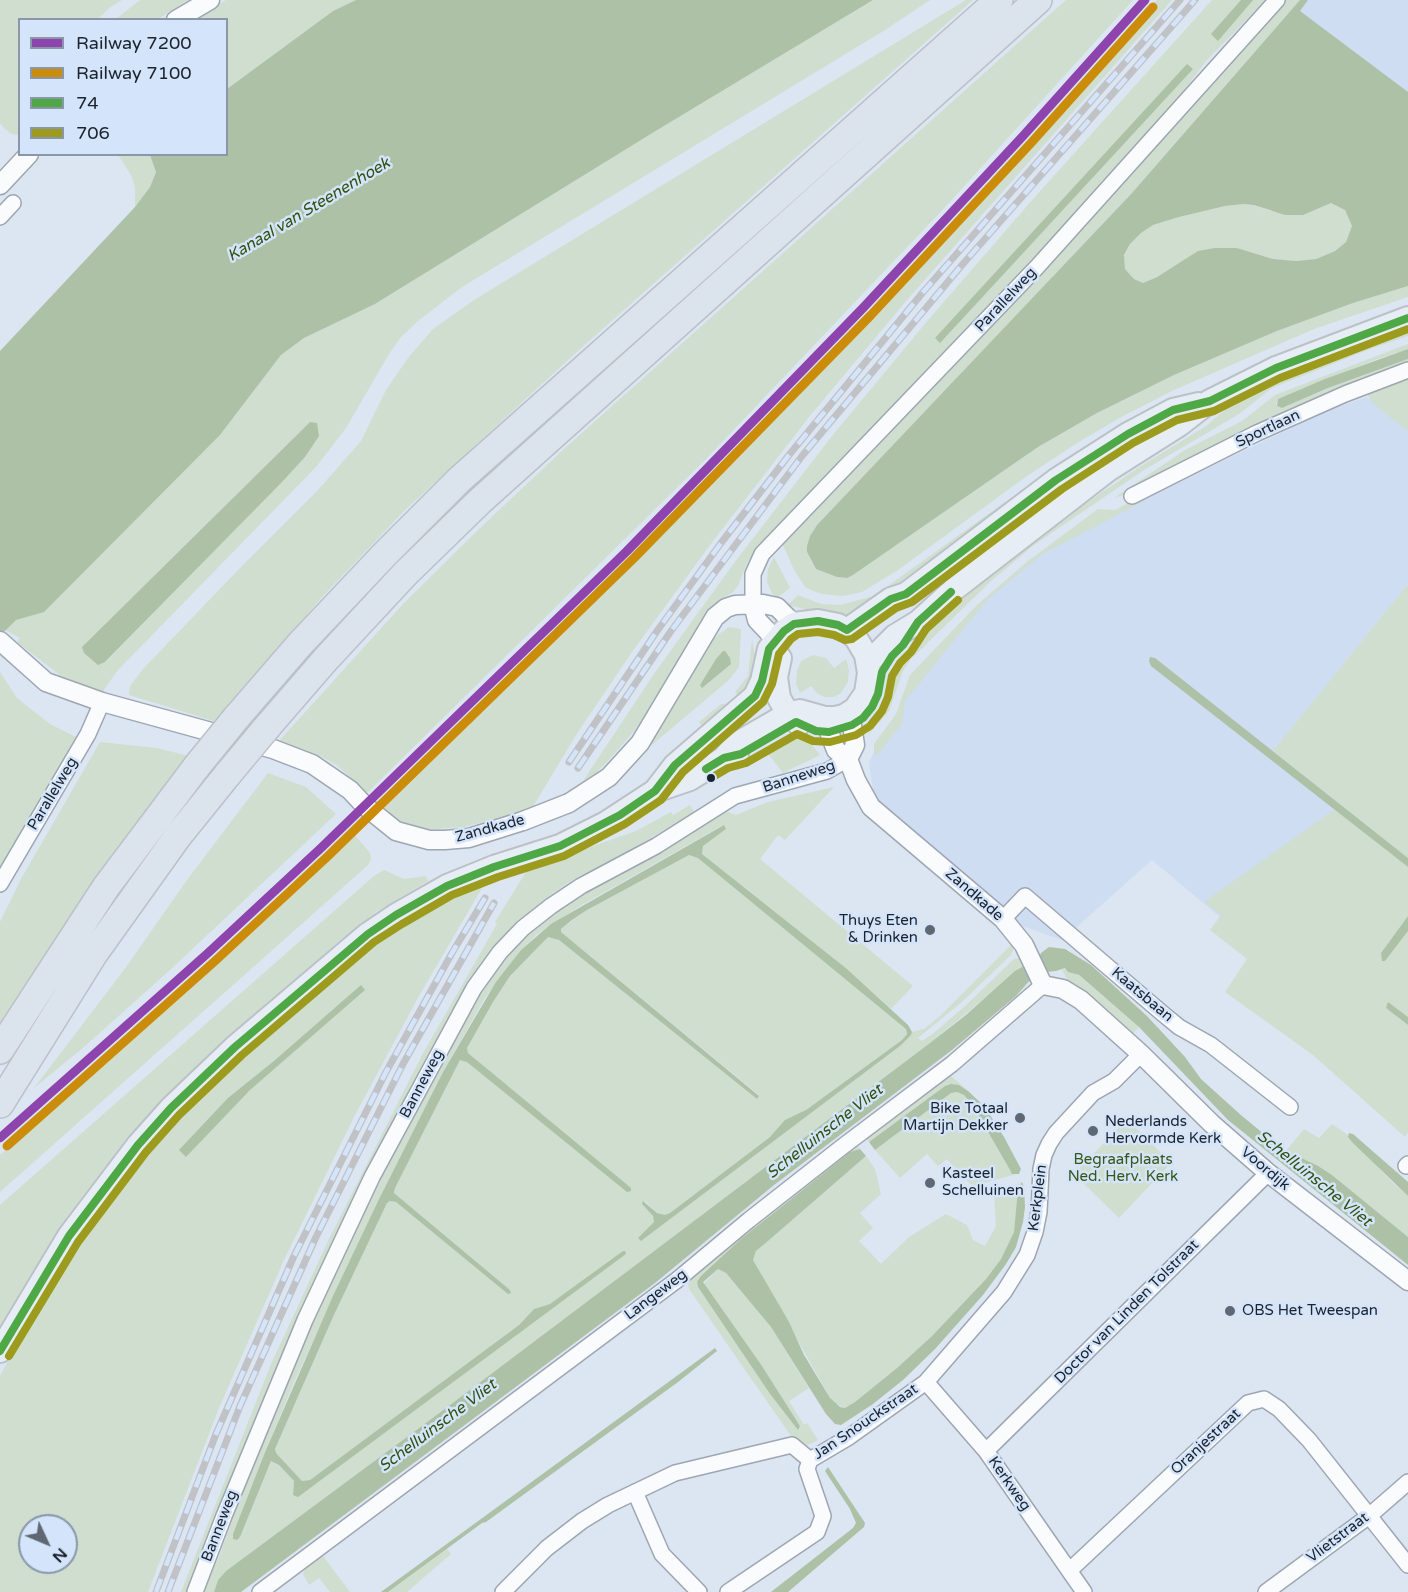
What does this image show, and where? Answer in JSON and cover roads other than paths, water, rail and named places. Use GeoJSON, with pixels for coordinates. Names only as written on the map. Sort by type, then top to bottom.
{"type":"FeatureCollection","features":[{"type":"Feature","properties":{"kind":"highway"},"geometry":{"type":"LineString","coordinates":[[0,1050],[106,887],[197,766],[300,644],[385,554],[459,480],[999,0]]}},
{"type":"Feature","properties":{"kind":"highway"},"geometry":{"type":"LineString","coordinates":[[0,1104],[58,1009],[178,836],[267,726],[397,583],[480,501],[1038,0]]}},
{"type":"Feature","properties":{"kind":"main road"},"geometry":{"type":"LineString","coordinates":[[875,667],[892,656],[903,645],[918,622],[953,590],[1108,470],[1179,425],[1210,401],[1276,368],[1408,318]]}},
{"type":"Feature","properties":{"kind":"main road"},"geometry":{"type":"LineString","coordinates":[[655,791],[675,765],[755,696],[762,681],[765,660],[780,646],[812,635],[841,642],[891,600],[906,594],[1065,474],[1128,434],[1173,410],[1210,401]]}},
{"type":"Feature","properties":{"kind":"main road"},"geometry":{"type":"LineString","coordinates":[[0,1351],[69,1236],[138,1145],[171,1108],[235,1047],[368,934],[447,886],[494,867],[560,846],[620,815],[655,791],[690,779],[724,758],[741,754],[792,718],[800,711],[807,711],[825,718],[863,718],[872,707],[878,694],[875,667],[851,634],[838,625],[818,621],[794,624],[784,631],[780,646],[776,688],[783,707],[792,718],[816,731],[830,732],[851,719]]}},
{"type":"Feature","properties":{"kind":"street"},"geometry":{"type":"LineString","coordinates":[[179,18],[210,0]]}},
{"type":"Feature","properties":{"kind":"street","name":"Parallelweg"},"geometry":{"type":"LineString","coordinates":[[753,604],[753,574],[762,554],[1037,267],[1277,0]]}},
{"type":"Feature","properties":{"kind":"street"},"geometry":{"type":"LineString","coordinates":[[0,184],[27,156]]}},
{"type":"Feature","properties":{"kind":"street"},"geometry":{"type":"LineString","coordinates":[[0,217],[13,203]]}},
{"type":"Feature","properties":{"kind":"street","name":"Sportlaan"},"geometry":{"type":"LineString","coordinates":[[1132,496],[1257,433],[1345,394],[1408,370]]}},
{"type":"Feature","properties":{"kind":"street"},"geometry":{"type":"LineString","coordinates":[[753,604],[757,620],[780,646]]}},
{"type":"Feature","properties":{"kind":"street","name":"Zandkade"},"geometry":{"type":"LineString","coordinates":[[2,643],[46,682],[102,702],[273,749],[312,764],[350,790],[381,821],[396,831],[412,837],[445,840],[469,838],[569,804],[609,777],[640,743],[715,617],[726,608],[753,604],[777,607],[794,624]]}},
{"type":"Feature","properties":{"kind":"street","name":"Parallelweg"},"geometry":{"type":"LineString","coordinates":[[0,884],[88,734],[102,702]]}},
{"type":"Feature","properties":{"kind":"street"},"geometry":{"type":"LineString","coordinates":[[848,759],[855,745],[851,719]]}},
{"type":"Feature","properties":{"kind":"street","name":"Zandkade"},"geometry":{"type":"LineString","coordinates":[[830,732],[836,750],[848,759],[871,807],[1003,919],[1016,933],[1042,982]]}},
{"type":"Feature","properties":{"kind":"street","name":"Banneweg"},"geometry":{"type":"LineString","coordinates":[[195,1592],[296,1342],[372,1177],[435,1058],[486,970],[523,928],[551,906],[581,886],[656,846],[735,796],[827,771],[848,759]]}},
{"type":"Feature","properties":{"kind":"street","name":"Kaatsbaan"},"geometry":{"type":"LineString","coordinates":[[1003,919],[1025,896],[1179,1027],[1211,1045],[1290,1107]]}},
{"type":"Feature","properties":{"kind":"street","name":"Voordijk"},"geometry":{"type":"LineString","coordinates":[[1042,982],[1071,993],[1141,1054],[1212,1124],[1268,1173],[1408,1281]]}},
{"type":"Feature","properties":{"kind":"street","name":"Langeweg"},"geometry":{"type":"LineString","coordinates":[[260,1592],[677,1280],[805,1176],[952,1064],[1042,982]]}},
{"type":"Feature","properties":{"kind":"street","name":"Kerkplein"},"geometry":{"type":"LineString","coordinates":[[926,1382],[1004,1292],[1027,1256],[1039,1212],[1044,1155],[1056,1133],[1093,1093],[1114,1081],[1141,1054]]}},
{"type":"Feature","properties":{"kind":"street","name":"Doctor van Linden Tolstraat"},"geometry":{"type":"LineString","coordinates":[[986,1451],[1268,1173]]}},
{"type":"Feature","properties":{"kind":"street","name":"Kerkweg"},"geometry":{"type":"LineString","coordinates":[[926,1382],[986,1451],[1084,1592]]}},
{"type":"Feature","properties":{"kind":"street","name":"Jan Snouckstraat"},"geometry":{"type":"LineString","coordinates":[[728,1592],[817,1532],[823,1516],[807,1469],[810,1460],[849,1437],[926,1382]]}},
{"type":"Feature","properties":{"kind":"street","name":"Oranjestraat"},"geometry":{"type":"LineString","coordinates":[[1070,1570],[1248,1403],[1264,1399],[1279,1408],[1309,1440],[1408,1565]]}},
{"type":"Feature","properties":{"kind":"street"},"geometry":{"type":"LineString","coordinates":[[503,1592],[547,1548],[573,1528],[608,1505],[675,1473],[792,1445],[810,1460]]}},
{"type":"Feature","properties":{"kind":"street","name":"Vlietstraat"},"geometry":{"type":"LineString","coordinates":[[1266,1592],[1369,1516],[1408,1482]]}},
{"type":"Feature","properties":{"kind":"street"},"geometry":{"type":"LineString","coordinates":[[635,1492],[662,1554],[699,1592]]}},
{"type":"Feature","properties":{"kind":"water","name":"Kanaal van Steenenhoek"},"geometry":{"type":"Polygon","coordinates":[[[356,0],[873,0],[375,304],[304,338],[281,355],[220,435],[44,612],[16,620],[0,636],[0,351],[135,207],[150,187],[156,172],[150,156],[228,156],[228,88],[333,11],[356,0]]]}},
{"type":"Feature","properties":{"kind":"water"},"geometry":{"type":"Polygon","coordinates":[[[1241,0],[1253,0],[1218,41],[1211,34],[1241,0]]]}},
{"type":"Feature","properties":{"kind":"water"},"geometry":{"type":"Polygon","coordinates":[[[1300,0],[1308,0],[1300,11],[1408,92],[1408,286],[1277,331],[1174,375],[1097,413],[1038,447],[847,578],[837,577],[816,569],[807,552],[807,546],[817,525],[1132,193],[1300,0]],[[1331,203],[1303,215],[1285,215],[1254,205],[1243,204],[1179,217],[1153,225],[1141,233],[1130,244],[1124,255],[1125,269],[1134,279],[1143,283],[1157,277],[1198,251],[1215,248],[1237,248],[1273,259],[1296,261],[1316,259],[1335,251],[1346,242],[1352,226],[1345,210],[1331,203]]]}},
{"type":"Feature","properties":{"kind":"water"},"geometry":{"type":"Polygon","coordinates":[[[1187,64],[1193,69],[940,343],[935,338],[1187,64]]]}},
{"type":"Feature","properties":{"kind":"water"},"geometry":{"type":"Polygon","coordinates":[[[1408,349],[1408,359],[1328,388],[1282,408],[1277,406],[1278,399],[1408,349]]]}},
{"type":"Feature","properties":{"kind":"water"},"geometry":{"type":"Polygon","coordinates":[[[310,422],[317,423],[319,436],[305,457],[282,482],[105,662],[98,665],[84,653],[82,647],[310,422]]]}},
{"type":"Feature","properties":{"kind":"water"},"geometry":{"type":"Polygon","coordinates":[[[723,651],[730,658],[731,664],[702,688],[700,685],[723,651]]]}},
{"type":"Feature","properties":{"kind":"water"},"geometry":{"type":"Polygon","coordinates":[[[1150,657],[1155,658],[1408,858],[1408,867],[1151,666],[1150,657]]]}},
{"type":"Feature","properties":{"kind":"water"},"geometry":{"type":"Polygon","coordinates":[[[724,825],[726,829],[703,846],[702,854],[847,969],[908,1025],[912,1032],[911,1035],[900,1046],[641,1241],[638,1238],[654,1222],[653,1216],[642,1204],[643,1201],[657,1213],[665,1215],[670,1213],[770,1137],[785,1120],[806,1110],[902,1040],[907,1034],[906,1029],[698,858],[689,855],[587,910],[561,929],[561,932],[759,1096],[757,1099],[559,940],[548,937],[510,976],[467,1048],[468,1053],[631,1188],[631,1191],[627,1192],[467,1062],[460,1060],[394,1193],[511,1293],[508,1294],[396,1202],[387,1203],[333,1317],[275,1449],[276,1453],[302,1481],[310,1480],[519,1325],[534,1309],[550,1304],[623,1251],[626,1254],[298,1497],[293,1495],[294,1481],[279,1465],[271,1461],[240,1537],[237,1540],[233,1539],[266,1450],[333,1296],[443,1072],[496,982],[521,950],[551,924],[724,825]]]}},
{"type":"Feature","properties":{"kind":"water"},"geometry":{"type":"Polygon","coordinates":[[[1408,916],[1408,931],[1385,961],[1382,961],[1381,953],[1408,916]]]}},
{"type":"Feature","properties":{"kind":"water","name":"Schelluinsche Vliet"},"geometry":{"type":"Polygon","coordinates":[[[1049,947],[1065,949],[1091,965],[1147,1016],[1185,1057],[1201,1079],[1242,1116],[1281,1148],[1332,1175],[1408,1237],[1408,1265],[1228,1120],[1139,1027],[1079,975],[1068,972],[1065,968],[1046,972],[1031,979],[1016,996],[952,1050],[774,1185],[655,1283],[241,1592],[214,1592],[218,1580],[226,1571],[926,1046],[966,1015],[1015,971],[1039,958],[1041,953],[1049,947]]]}},
{"type":"Feature","properties":{"kind":"water"},"geometry":{"type":"Polygon","coordinates":[[[361,985],[365,990],[250,1090],[186,1157],[179,1150],[228,1098],[361,985]]]}},
{"type":"Feature","properties":{"kind":"water"},"geometry":{"type":"Polygon","coordinates":[[[1388,1002],[1408,1017],[1408,1025],[1386,1008],[1388,1002]]]}},
{"type":"Feature","properties":{"kind":"water"},"geometry":{"type":"Polygon","coordinates":[[[959,1085],[968,1091],[985,1107],[1021,1169],[1019,1174],[1012,1174],[972,1104],[964,1095],[957,1092],[951,1093],[875,1150],[869,1142],[945,1086],[959,1085]]]}},
{"type":"Feature","properties":{"kind":"water"},"geometry":{"type":"Polygon","coordinates":[[[1349,1133],[1408,1182],[1408,1196],[1352,1142],[1348,1137],[1349,1133]]]}},
{"type":"Feature","properties":{"kind":"water"},"geometry":{"type":"Polygon","coordinates":[[[860,1149],[866,1156],[756,1251],[753,1260],[789,1322],[804,1355],[830,1398],[840,1407],[845,1408],[855,1402],[897,1368],[932,1336],[986,1279],[1001,1259],[1014,1232],[1018,1188],[1022,1182],[1025,1207],[1023,1222],[1016,1247],[1006,1264],[983,1295],[935,1349],[903,1380],[873,1404],[841,1425],[835,1424],[826,1414],[771,1327],[726,1273],[718,1269],[703,1282],[762,1366],[800,1426],[798,1430],[770,1394],[698,1287],[697,1282],[741,1239],[850,1152],[860,1149]]]}},
{"type":"Feature","properties":{"kind":"water"},"geometry":{"type":"Polygon","coordinates":[[[715,1348],[717,1351],[678,1382],[388,1592],[381,1592],[715,1348]]]}},
{"type":"Feature","properties":{"kind":"water"},"geometry":{"type":"Polygon","coordinates":[[[828,1467],[865,1523],[864,1527],[788,1592],[771,1592],[853,1528],[856,1523],[850,1509],[825,1471],[828,1467]]]}},
{"type":"Feature","properties":{"kind":"railway"},"geometry":{"type":"LineString","coordinates":[[569,762],[657,631],[789,455],[924,291],[1180,0]]}},
{"type":"Feature","properties":{"kind":"railway"},"geometry":{"type":"LineString","coordinates":[[578,768],[671,631],[802,456],[962,265],[1195,0]]}},
{"type":"Feature","properties":{"kind":"railway"},"geometry":{"type":"LineString","coordinates":[[156,1592],[216,1434],[294,1256],[386,1072],[485,898]]}},
{"type":"Feature","properties":{"kind":"railway"},"geometry":{"type":"LineString","coordinates":[[168,1592],[240,1406],[316,1237],[403,1064],[494,903]]}},
{"type":"Feature","properties":{"kind":"rail line","name":"7200"},"geometry":{"type":"LineString","coordinates":[[0,1138],[208,953],[321,848],[627,551],[863,308],[1023,136],[1145,0]]}},
{"type":"Feature","properties":{"kind":"rail line","name":"7100"},"geometry":{"type":"LineString","coordinates":[[7,1146],[215,961],[328,856],[634,558],[871,315],[1031,143],[1153,7]]}},
{"type":"Feature","properties":{"kind":"place","name":"Thuys Eten & Drinken"},"geometry":{"type":"Point","coordinates":[930,930]}},
{"type":"Feature","properties":{"kind":"place","name":"Bike Totaal Martijn Dekker"},"geometry":{"type":"Point","coordinates":[1020,1118]}},
{"type":"Feature","properties":{"kind":"place","name":"Nederlands Hervormde Kerk"},"geometry":{"type":"Point","coordinates":[1093,1131]}},
{"type":"Feature","properties":{"kind":"place","name":"Kasteel Schelluinen"},"geometry":{"type":"Point","coordinates":[930,1183]}},
{"type":"Feature","properties":{"kind":"place","name":"OBS Het Tweespan"},"geometry":{"type":"Point","coordinates":[1230,1311]}},
{"type":"Feature","properties":{"kind":"park label","name":"Begraafplaats Ned. Herv. Kerk"},"geometry":{"type":"Point","coordinates":[1123,1168]}}]}
